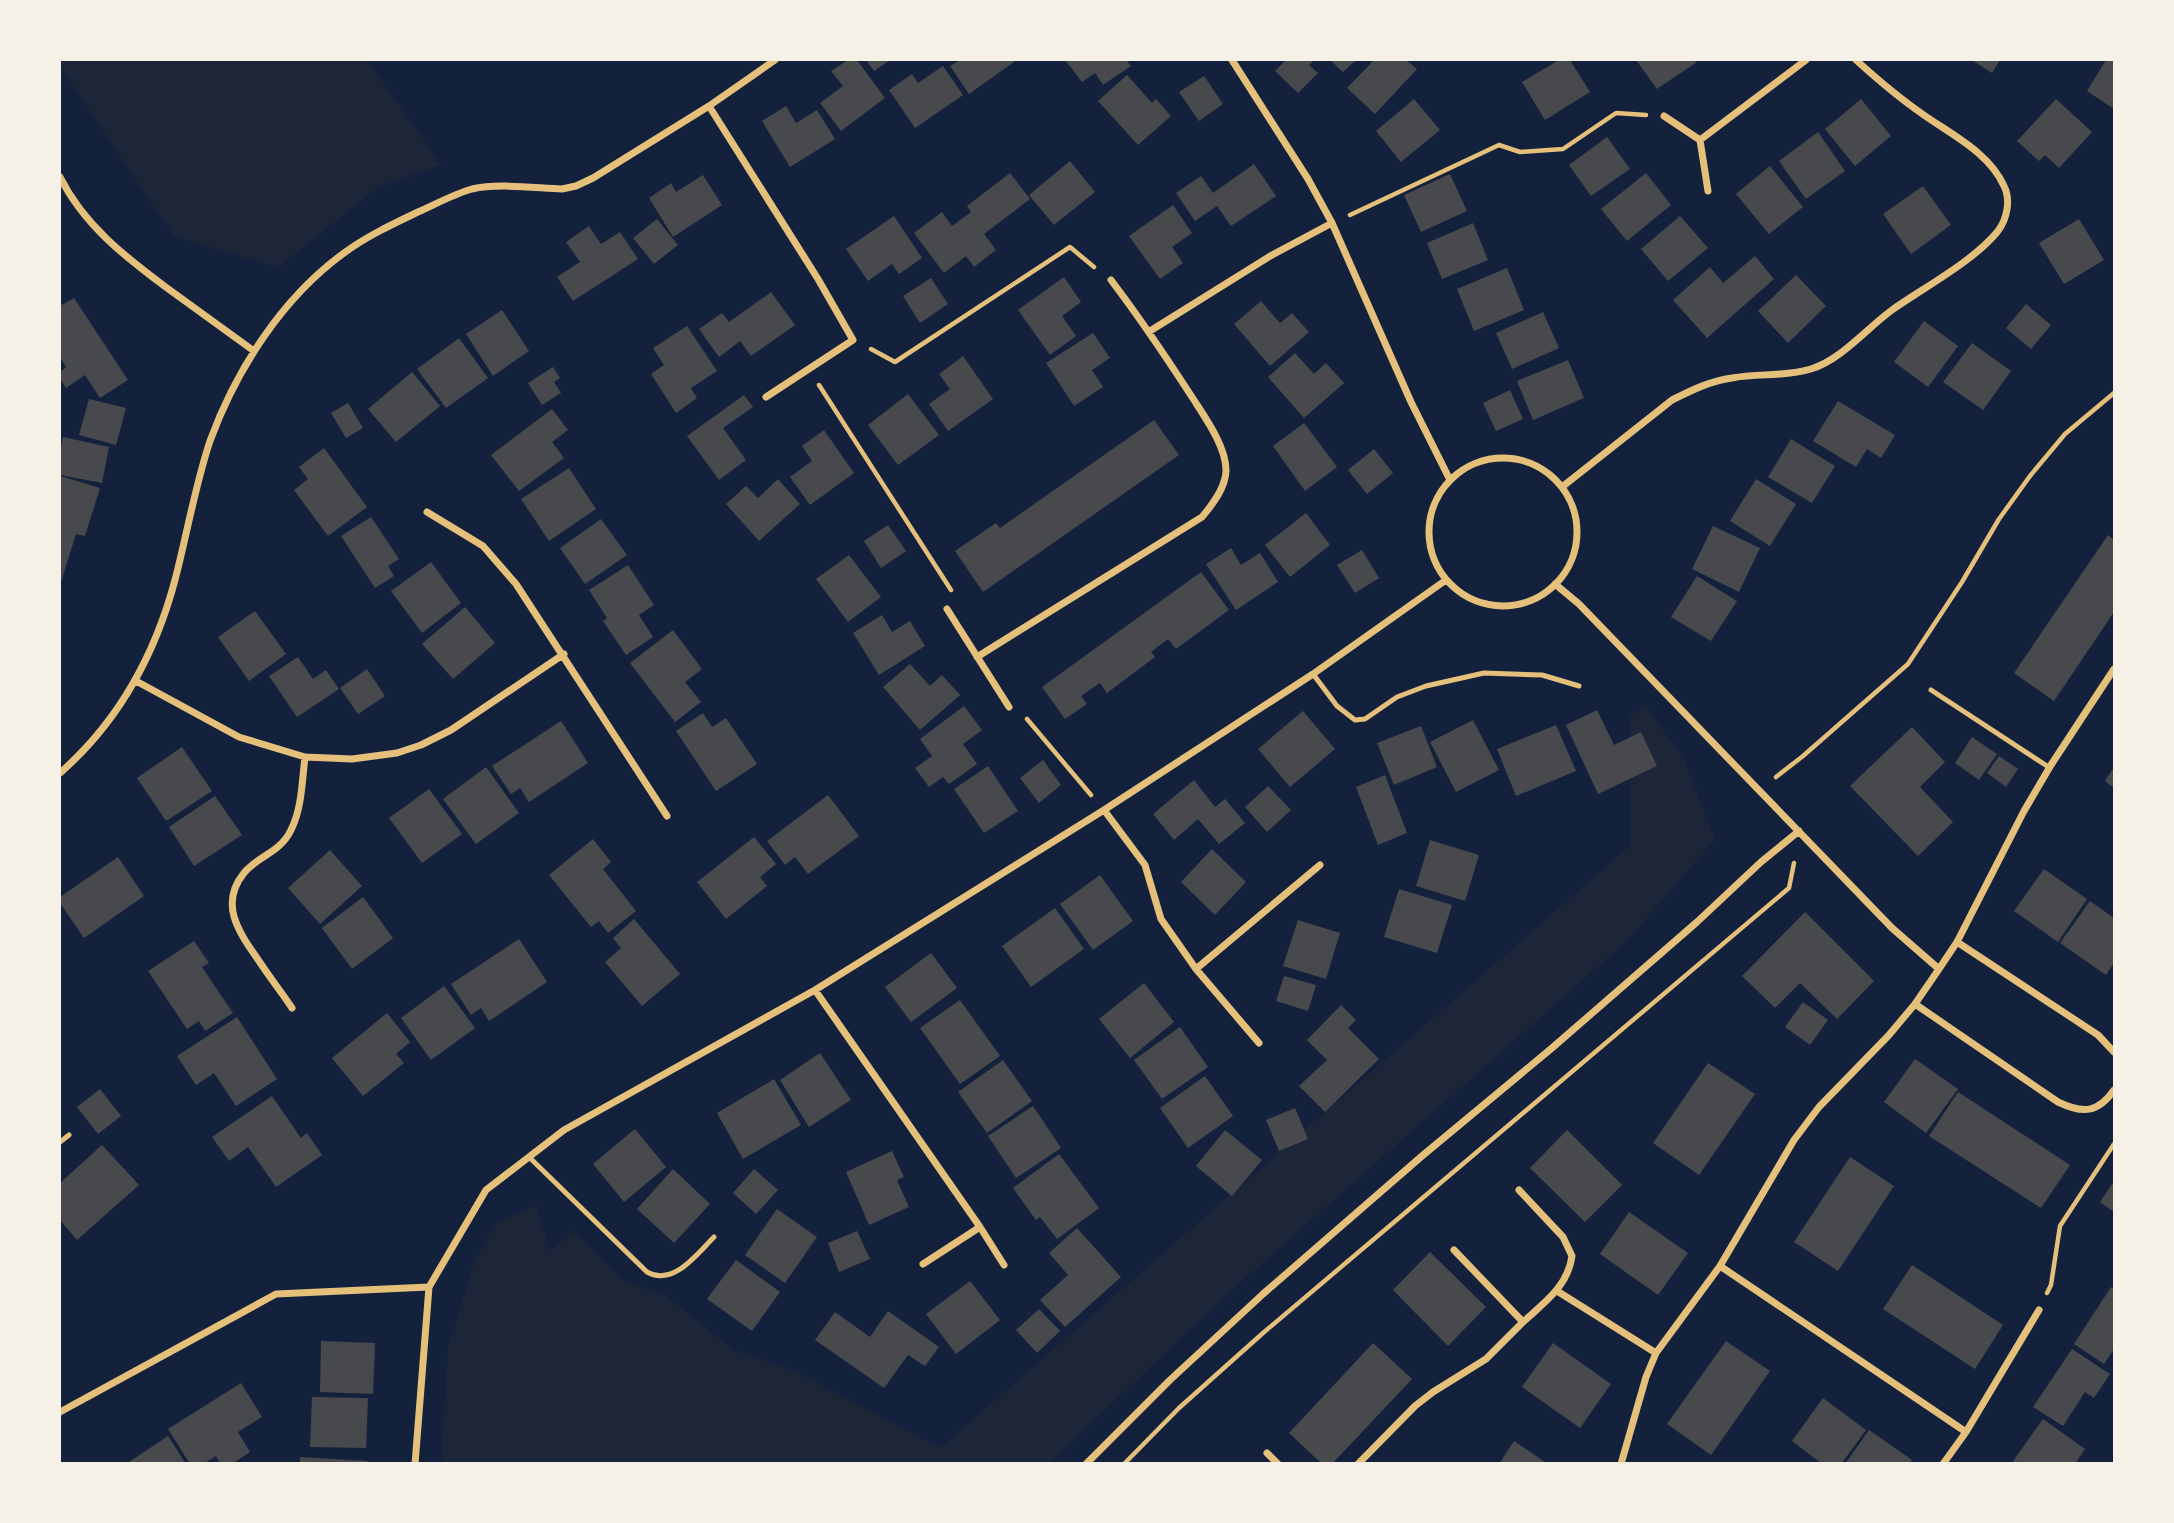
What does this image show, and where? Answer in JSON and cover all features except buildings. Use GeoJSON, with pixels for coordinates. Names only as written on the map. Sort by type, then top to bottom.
{"type":"FeatureCollection","features":[{"type":"Feature","properties":{"kind":"street"},"geometry":{"type":"LineString","coordinates":[[60,773],[96,736],[136,681],[149,656],[168,605],[210,442],[230,393],[254,351],[290,304],[320,273],[343,253],[386,227],[474,189],[562,189],[576,186],[709,106],[775,60]]}},
{"type":"Feature","properties":{"kind":"street"},"geometry":{"type":"LineString","coordinates":[[1232,60],[1308,179],[1332,223],[1411,401],[1450,480]]}},
{"type":"Feature","properties":{"kind":"street"},"geometry":{"type":"LineString","coordinates":[[1700,140],[1807,60]]}},
{"type":"Feature","properties":{"kind":"street"},"geometry":{"type":"LineString","coordinates":[[1562,487],[1672,400],[1691,391],[1733,377],[1786,374],[1810,369],[1826,362],[1891,311],[1958,265],[1999,230],[2009,200],[2004,185],[1990,166],[1973,149],[1881,82],[1856,60]]}},
{"type":"Feature","properties":{"kind":"street"},"geometry":{"type":"LineString","coordinates":[[709,106],[853,340],[766,397]]}},
{"type":"Feature","properties":{"kind":"street"},"geometry":{"type":"LineString","coordinates":[[1664,116],[1700,140],[1708,191]]}},
{"type":"Feature","properties":{"kind":"street"},"geometry":{"type":"LineString","coordinates":[[60,177],[69,195],[107,242],[254,351]]}},
{"type":"Feature","properties":{"kind":"street"},"geometry":{"type":"LineString","coordinates":[[1150,331],[1272,255],[1332,223]]}},
{"type":"Feature","properties":{"kind":"street"},"geometry":{"type":"LineString","coordinates":[[977,657],[1202,517],[1213,505],[1222,488],[1227,472],[1221,447],[1150,331],[1111,280]]}},
{"type":"Feature","properties":{"kind":"street"},"geometry":{"type":"LineString","coordinates":[[1499,458],[1517,459],[1549,474],[1562,487],[1572,506],[1577,526],[1575,547],[1568,567],[1555,584],[1539,597],[1520,604],[1499,606],[1479,602],[1461,593],[1446,580],[1436,565],[1430,547],[1429,529],[1439,494],[1450,480],[1481,461],[1499,458]]}},
{"type":"Feature","properties":{"kind":"street"},"geometry":{"type":"LineString","coordinates":[[427,512],[483,546],[531,603],[667,816]]}},
{"type":"Feature","properties":{"kind":"street"},"geometry":{"type":"LineString","coordinates":[[415,1464],[429,1287],[486,1190],[564,1130],[815,990],[1104,810],[1313,674],[1446,580]]}},
{"type":"Feature","properties":{"kind":"street"},"geometry":{"type":"LineString","coordinates":[[1555,584],[1579,604],[1892,928],[1940,969]]}},
{"type":"Feature","properties":{"kind":"street"},"geometry":{"type":"LineString","coordinates":[[947,609],[1009,707]]}},
{"type":"Feature","properties":{"kind":"street"},"geometry":{"type":"LineString","coordinates":[[136,681],[239,737],[305,757],[352,759],[397,753],[421,745],[451,730],[564,654]]}},
{"type":"Feature","properties":{"kind":"street"},"geometry":{"type":"LineString","coordinates":[[1621,1464],[1646,1377],[1656,1353],[1720,1266],[1794,1140],[1819,1107],[1889,1035],[1940,969],[2050,768],[2114,669]]}},
{"type":"Feature","properties":{"kind":"street"},"geometry":{"type":"LineString","coordinates":[[292,1008],[242,936],[232,907],[234,892],[245,871],[284,843],[291,831],[297,817],[305,757]]}},
{"type":"Feature","properties":{"kind":"street"},"geometry":{"type":"LineString","coordinates":[[1104,810],[1144,865],[1161,919],[1196,969],[1258,1043]]}},
{"type":"Feature","properties":{"kind":"street"},"geometry":{"type":"LineString","coordinates":[[1086,1464],[1170,1380],[1263,1294],[1698,922],[1799,831]]}},
{"type":"Feature","properties":{"kind":"street"},"geometry":{"type":"LineString","coordinates":[[1196,969],[1320,865]]}},
{"type":"Feature","properties":{"kind":"street"},"geometry":{"type":"LineString","coordinates":[[1957,942],[2098,1035],[2115,1052]]}},
{"type":"Feature","properties":{"kind":"street"},"geometry":{"type":"LineString","coordinates":[[815,990],[1004,1265]]}},
{"type":"Feature","properties":{"kind":"street"},"geometry":{"type":"LineString","coordinates":[[1914,1004],[2058,1102],[2073,1109],[2098,1107],[2114,1090]]}},
{"type":"Feature","properties":{"kind":"street"},"geometry":{"type":"LineString","coordinates":[[1359,1464],[1415,1406],[1486,1359],[1557,1291],[1566,1278],[1572,1256],[1569,1247],[1519,1190]]}},
{"type":"Feature","properties":{"kind":"street"},"geometry":{"type":"LineString","coordinates":[[923,1264],[980,1227]]}},
{"type":"Feature","properties":{"kind":"street"},"geometry":{"type":"LineString","coordinates":[[1454,1251],[1523,1322]]}},
{"type":"Feature","properties":{"kind":"street"},"geometry":{"type":"LineString","coordinates":[[1720,1266],[1966,1432]]}},
{"type":"Feature","properties":{"kind":"street"},"geometry":{"type":"LineString","coordinates":[[60,1412],[276,1294],[429,1287]]}},
{"type":"Feature","properties":{"kind":"street"},"geometry":{"type":"LineString","coordinates":[[1557,1291],[1656,1353]]}},
{"type":"Feature","properties":{"kind":"street"},"geometry":{"type":"LineString","coordinates":[[1943,1464],[1966,1432],[2039,1310]]}},
{"type":"Feature","properties":{"kind":"street"},"geometry":{"type":"LineString","coordinates":[[1267,1452],[1278,1464]]}},
{"type":"Feature","properties":{"kind":"lane"},"geometry":{"type":"LineString","coordinates":[[1313,674],[1336,706],[1355,720],[1365,719],[1397,697],[1484,673],[1542,675],[1579,686]]}},
{"type":"Feature","properties":{"kind":"lane"},"geometry":{"type":"LineString","coordinates":[[1931,690],[2050,768]]}},
{"type":"Feature","properties":{"kind":"lane"},"geometry":{"type":"LineString","coordinates":[[60,1142],[69,1135]]}},
{"type":"Feature","properties":{"kind":"lane"},"geometry":{"type":"LineString","coordinates":[[528,1157],[655,1277],[672,1274],[714,1237]]}},
{"type":"Feature","properties":{"kind":"path"},"geometry":{"type":"LineString","coordinates":[[1332,223],[1499,145],[1520,152],[1563,149],[1616,113],[1664,116]]}},
{"type":"Feature","properties":{"kind":"path"},"geometry":{"type":"LineString","coordinates":[[853,340],[895,362],[1070,247],[1111,280]]}},
{"type":"Feature","properties":{"kind":"path"},"geometry":{"type":"LineString","coordinates":[[809,370],[951,590],[947,609]]}},
{"type":"Feature","properties":{"kind":"path"},"geometry":{"type":"LineString","coordinates":[[1759,790],[1803,756],[1908,664],[1962,582],[1999,519],[2030,476],[2065,434],[2115,393]]}},
{"type":"Feature","properties":{"kind":"path"},"geometry":{"type":"LineString","coordinates":[[1009,707],[1027,719],[1104,810]]}},
{"type":"Feature","properties":{"kind":"path"},"geometry":{"type":"LineString","coordinates":[[1124,1464],[1179,1408],[1263,1333],[1789,888],[1799,831]]}},
{"type":"Feature","properties":{"kind":"path"},"geometry":{"type":"LineString","coordinates":[[2039,1310],[2051,1285],[2060,1226],[2115,1144]]}},
{"type":"Feature","properties":{"kind":"shaded area"},"geometry":{"type":"Polygon","coordinates":[[[60,60],[368,60],[441,165],[378,187],[278,268],[174,236],[60,67],[60,60]]]}},
{"type":"Feature","properties":{"kind":"shaded area"},"geometry":{"type":"Polygon","coordinates":[[[1645,705],[1683,757],[1715,839],[1627,941],[1232,1290],[1049,1463],[441,1464],[448,1348],[474,1263],[495,1224],[536,1205],[550,1251],[574,1231],[624,1281],[666,1296],[734,1350],[797,1372],[940,1448],[1631,845],[1630,716],[1645,705]]]}}]}
